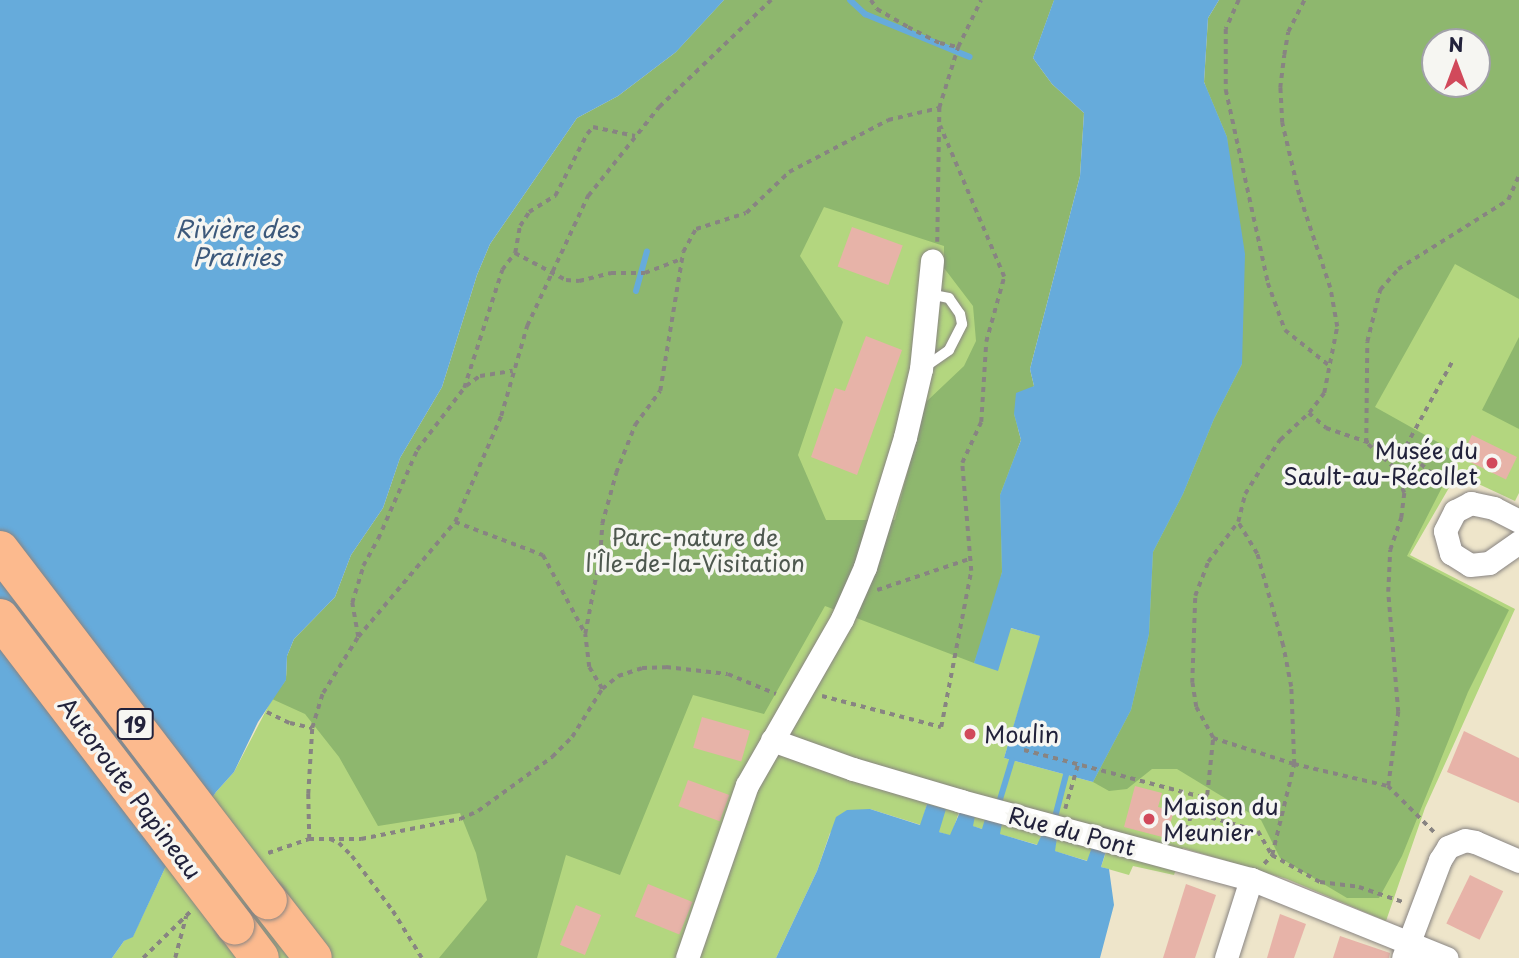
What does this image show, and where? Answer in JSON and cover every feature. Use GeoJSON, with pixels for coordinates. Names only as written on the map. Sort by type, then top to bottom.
{"type":"FeatureCollection","features":[{"type":"Feature","properties":{"kind":"highway","name":"Autoroute Papineau"},"geometry":{"type":"LineString","coordinates":[[0,550],[313,958]]}},
{"type":"Feature","properties":{"kind":"highway","name":"Autoroute Papineau"},"geometry":{"type":"LineString","coordinates":[[0,618],[260,958]]}},
{"type":"Feature","properties":{"kind":"street"},"geometry":{"type":"LineString","coordinates":[[687,958],[747,785],[772,740],[790,696],[856,591],[894,476],[921,369],[932,261]]}},
{"type":"Feature","properties":{"kind":"street"},"geometry":{"type":"LineString","coordinates":[[1519,521],[1494,508],[1471,503],[1455,511],[1445,531],[1451,553],[1470,565],[1489,563],[1519,542]]}},
{"type":"Feature","properties":{"kind":"street","name":"Rue du Pont"},"geometry":{"type":"LineString","coordinates":[[772,740],[792,749],[928,791],[1108,843],[1177,858],[1251,879],[1406,950],[1447,958]]}},
{"type":"Feature","properties":{"kind":"street"},"geometry":{"type":"LineString","coordinates":[[1406,950],[1448,847],[1465,840],[1519,861]]}},
{"type":"Feature","properties":{"kind":"street"},"geometry":{"type":"LineString","coordinates":[[1226,958],[1251,879]]}},
{"type":"Feature","properties":{"kind":"lane"},"geometry":{"type":"LineString","coordinates":[[921,369],[949,350],[962,324],[960,314],[949,298],[929,294]]}},
{"type":"Feature","properties":{"kind":"path"},"geometry":{"type":"LineString","coordinates":[[309,839],[308,794],[313,728],[331,677],[358,637],[455,522],[501,416],[527,326],[589,196],[635,136],[677,89],[771,0]]}},
{"type":"Feature","properties":{"kind":"path"},"geometry":{"type":"LineString","coordinates":[[871,0],[877,9],[908,27],[940,43],[958,47]]}},
{"type":"Feature","properties":{"kind":"path"},"geometry":{"type":"LineString","coordinates":[[932,261],[937,248],[939,108],[958,47],[981,0]]}},
{"type":"Feature","properties":{"kind":"path"},"geometry":{"type":"LineString","coordinates":[[1239,0],[1226,29],[1226,90],[1268,283],[1286,330],[1331,367]]}},
{"type":"Feature","properties":{"kind":"path"},"geometry":{"type":"LineString","coordinates":[[1177,858],[1192,812],[1206,797],[1213,738],[1196,706],[1192,683],[1195,596],[1208,562],[1238,522],[1245,494],[1261,468],[1280,440],[1309,413],[1324,393],[1337,327],[1330,288],[1299,195],[1282,122],[1280,88],[1288,32],[1304,0]]}},
{"type":"Feature","properties":{"kind":"path"},"geometry":{"type":"LineString","coordinates":[[602,689],[589,667],[585,634],[600,555],[602,524],[616,473],[635,425],[660,391],[682,259],[696,229],[746,213],[789,172],[888,120],[939,108]]}},
{"type":"Feature","properties":{"kind":"path"},"geometry":{"type":"LineString","coordinates":[[259,857],[309,839],[361,839],[460,819],[478,811],[552,757],[572,737],[602,689],[618,677],[642,667],[727,674],[790,696],[819,696],[941,727],[972,558],[962,463],[981,422],[986,342],[1004,278],[940,126]]}},
{"type":"Feature","properties":{"kind":"path"},"geometry":{"type":"LineString","coordinates":[[464,388],[502,270],[515,253],[520,226],[529,212],[555,196],[593,127],[635,136]]}},
{"type":"Feature","properties":{"kind":"path"},"geometry":{"type":"LineString","coordinates":[[1388,786],[1398,712],[1388,592],[1390,550],[1401,518],[1404,493],[1394,468],[1366,443],[1367,342],[1380,290],[1398,269],[1508,200],[1519,175]]}},
{"type":"Feature","properties":{"kind":"path"},"geometry":{"type":"LineString","coordinates":[[515,253],[566,280],[579,281],[626,273],[645,273],[682,259]]}},
{"type":"Feature","properties":{"kind":"path"},"geometry":{"type":"LineString","coordinates":[[1401,455],[1453,360]]}},
{"type":"Feature","properties":{"kind":"path"},"geometry":{"type":"LineString","coordinates":[[358,637],[352,603],[363,566],[427,432],[464,388],[480,376],[514,371]]}},
{"type":"Feature","properties":{"kind":"path"},"geometry":{"type":"LineString","coordinates":[[1309,413],[1326,428],[1421,464],[1447,486]]}},
{"type":"Feature","properties":{"kind":"path"},"geometry":{"type":"LineString","coordinates":[[455,522],[543,555],[585,634]]}},
{"type":"Feature","properties":{"kind":"path"},"geometry":{"type":"LineString","coordinates":[[1238,522],[1257,554],[1283,646],[1291,687],[1294,764],[1272,855]]}},
{"type":"Feature","properties":{"kind":"path"},"geometry":{"type":"LineString","coordinates":[[856,591],[866,593],[972,558]]}},
{"type":"Feature","properties":{"kind":"path"},"geometry":{"type":"LineString","coordinates":[[267,712],[290,723],[313,728]]}},
{"type":"Feature","properties":{"kind":"path"},"geometry":{"type":"LineString","coordinates":[[1213,738],[1294,764],[1388,786],[1448,847]]}},
{"type":"Feature","properties":{"kind":"path"},"geometry":{"type":"LineString","coordinates":[[1024,750],[1206,797]]}},
{"type":"Feature","properties":{"kind":"path"},"geometry":{"type":"LineString","coordinates":[[1070,793],[1078,764]]}},
{"type":"Feature","properties":{"kind":"path"},"geometry":{"type":"LineString","coordinates":[[1146,789],[1147,783]]}},
{"type":"Feature","properties":{"kind":"path"},"geometry":{"type":"LineString","coordinates":[[1192,812],[1258,831],[1272,855],[1320,882],[1359,887],[1421,909]]}},
{"type":"Feature","properties":{"kind":"path"},"geometry":{"type":"LineString","coordinates":[[327,838],[339,843],[352,856],[393,911],[422,958]]}},
{"type":"Feature","properties":{"kind":"path"},"geometry":{"type":"LineString","coordinates":[[143,958],[198,905]]}},
{"type":"Feature","properties":{"kind":"path"},"geometry":{"type":"LineString","coordinates":[[175,958],[187,914]]}},
{"type":"Feature","properties":{"kind":"green space","name":"Parc-nature de l'Île-de-la-Visitation"},"geometry":{"type":"Polygon","coordinates":[[[724,0],[1054,0],[1033,58],[1010,628],[1041,636],[1004,758],[1093,782],[1219,0],[1519,0],[1519,493],[1515,501],[1457,474],[1410,555],[1515,609],[1425,808],[1386,921],[1287,879],[1183,848],[1174,875],[1133,866],[1129,875],[1101,867],[1106,852],[1088,861],[1054,851],[1057,838],[1042,834],[1038,845],[999,834],[1001,823],[982,829],[972,826],[959,812],[951,836],[939,832],[927,804],[921,825],[870,809],[830,833],[817,871],[776,958],[112,958],[124,941],[133,936],[165,868],[216,792],[234,772],[272,699],[676,52],[724,0]]]}},
{"type":"Feature","properties":{"kind":"green space"},"geometry":{"type":"Polygon","coordinates":[[[724,0],[1054,0],[1033,58],[1052,84],[1084,113],[1080,176],[1030,369],[1034,386],[1014,414],[1021,440],[1000,495],[1002,572],[992,614],[974,663],[825,606],[764,714],[693,695],[620,875],[566,855],[537,958],[439,958],[487,900],[476,853],[460,813],[378,826],[339,757],[305,714],[272,699],[286,680],[287,656],[294,639],[335,597],[351,555],[383,508],[400,458],[442,387],[477,275],[490,244],[577,118],[618,96],[676,52],[724,0]],[[824,207],[800,256],[843,322],[798,455],[826,520],[895,520],[926,402],[964,366],[976,341],[973,306],[944,268],[944,246],[824,207]]]}},
{"type":"Feature","properties":{"kind":"green space"},"geometry":{"type":"Polygon","coordinates":[[[1219,0],[1519,0],[1519,299],[1455,264],[1375,407],[1459,454],[1407,556],[1509,610],[1468,692],[1402,856],[1379,898],[1347,898],[1280,858],[1261,820],[1177,769],[1152,769],[1127,789],[1109,791],[1093,782],[1131,710],[1149,634],[1153,552],[1183,494],[1214,419],[1242,364],[1227,137],[1204,82],[1208,18],[1219,0]]]}},
{"type":"Feature","properties":{"kind":"green space"},"geometry":{"type":"Polygon","coordinates":[[[1519,337],[1519,429],[1482,410],[1519,337]]]}},
{"type":"Feature","properties":{"kind":"water","name":"Rivière des Prairies"},"geometry":{"type":"Polygon","coordinates":[[[0,0],[724,0],[676,52],[618,96],[577,118],[490,244],[477,275],[442,387],[400,458],[383,508],[351,555],[335,597],[294,639],[287,656],[286,680],[258,722],[234,772],[216,792],[165,868],[133,937],[124,941],[112,958],[0,958],[0,0]]]}},
{"type":"Feature","properties":{"kind":"water"},"geometry":{"type":"Polygon","coordinates":[[[1054,0],[1219,0],[1208,18],[1204,82],[1227,137],[1245,254],[1242,364],[1214,419],[1183,494],[1153,552],[1149,634],[1131,710],[1093,782],[1004,758],[1040,636],[1011,628],[998,671],[974,663],[1002,572],[1000,495],[1021,440],[1014,414],[1016,393],[1034,386],[1030,369],[1080,176],[1084,113],[1052,84],[1033,58],[1054,0]]]}},
{"type":"Feature","properties":{"kind":"water"},"geometry":{"type":"Polygon","coordinates":[[[927,804],[946,809],[939,832],[950,835],[960,812],[975,816],[973,826],[982,829],[985,819],[1002,823],[1000,834],[1037,845],[1042,834],[1057,838],[1055,851],[1087,861],[1092,847],[1106,851],[1101,867],[1109,869],[1114,905],[1100,958],[776,958],[817,871],[836,817],[847,810],[870,809],[920,825],[927,804]]]}},
{"type":"Feature","properties":{"kind":"building"},"geometry":{"type":"Polygon","coordinates":[[[852,227],[903,245],[888,285],[838,266],[852,227]]]}},
{"type":"Feature","properties":{"kind":"building"},"geometry":{"type":"Polygon","coordinates":[[[866,336],[902,350],[857,475],[811,457],[835,388],[845,391],[866,336]]]}},
{"type":"Feature","properties":{"kind":"building"},"geometry":{"type":"Polygon","coordinates":[[[1472,435],[1517,457],[1506,479],[1461,457],[1472,435]]]}},
{"type":"Feature","properties":{"kind":"building"},"geometry":{"type":"Polygon","coordinates":[[[702,717],[750,731],[741,762],[693,748],[702,717]]]}},
{"type":"Feature","properties":{"kind":"building"},"geometry":{"type":"Polygon","coordinates":[[[1464,731],[1519,758],[1519,803],[1447,772],[1464,731]]]}},
{"type":"Feature","properties":{"kind":"building"},"geometry":{"type":"Polygon","coordinates":[[[688,780],[729,795],[720,821],[678,806],[688,780]]]}},
{"type":"Feature","properties":{"kind":"building","name":"Maison du Meunier"},"geometry":{"type":"Polygon","coordinates":[[[1135,786],[1162,793],[1158,807],[1174,811],[1166,838],[1124,827],[1135,786]]]}},
{"type":"Feature","properties":{"kind":"building"},"geometry":{"type":"Polygon","coordinates":[[[1470,875],[1503,891],[1480,940],[1446,924],[1470,875]]]}},
{"type":"Feature","properties":{"kind":"building"},"geometry":{"type":"Polygon","coordinates":[[[648,884],[693,902],[679,934],[635,916],[648,884]]]}},
{"type":"Feature","properties":{"kind":"building"},"geometry":{"type":"Polygon","coordinates":[[[1186,884],[1216,895],[1195,958],[1163,958],[1186,884]]]}},
{"type":"Feature","properties":{"kind":"building"},"geometry":{"type":"Polygon","coordinates":[[[576,905],[601,915],[585,955],[560,945],[576,905]]]}},
{"type":"Feature","properties":{"kind":"building"},"geometry":{"type":"Polygon","coordinates":[[[1280,914],[1306,924],[1294,958],[1267,958],[1280,914]]]}},
{"type":"Feature","properties":{"kind":"building"},"geometry":{"type":"Polygon","coordinates":[[[1340,936],[1390,953],[1389,958],[1333,958],[1340,936]]]}},
{"type":"Feature","properties":{"kind":"waterway"},"geometry":{"type":"LineString","coordinates":[[850,0],[865,14],[970,57]]}},
{"type":"Feature","properties":{"kind":"waterway"},"geometry":{"type":"LineString","coordinates":[[636,291],[647,251]]}},
{"type":"Feature","properties":{"kind":"waterway"},"geometry":{"type":"LineString","coordinates":[[998,806],[1012,760]]}},
{"type":"Feature","properties":{"kind":"waterway"},"geometry":{"type":"LineString","coordinates":[[1054,821],[1066,775]]}},
{"type":"Feature","properties":{"kind":"place","name":"Musée du Sault-au-Récollet"},"geometry":{"type":"Point","coordinates":[1492,463]}},
{"type":"Feature","properties":{"kind":"place","name":"Moulin"},"geometry":{"type":"Point","coordinates":[970,734]}},
{"type":"Feature","properties":{"kind":"place","name":"Maison du Meunier"},"geometry":{"type":"Point","coordinates":[1149,819]}}]}
